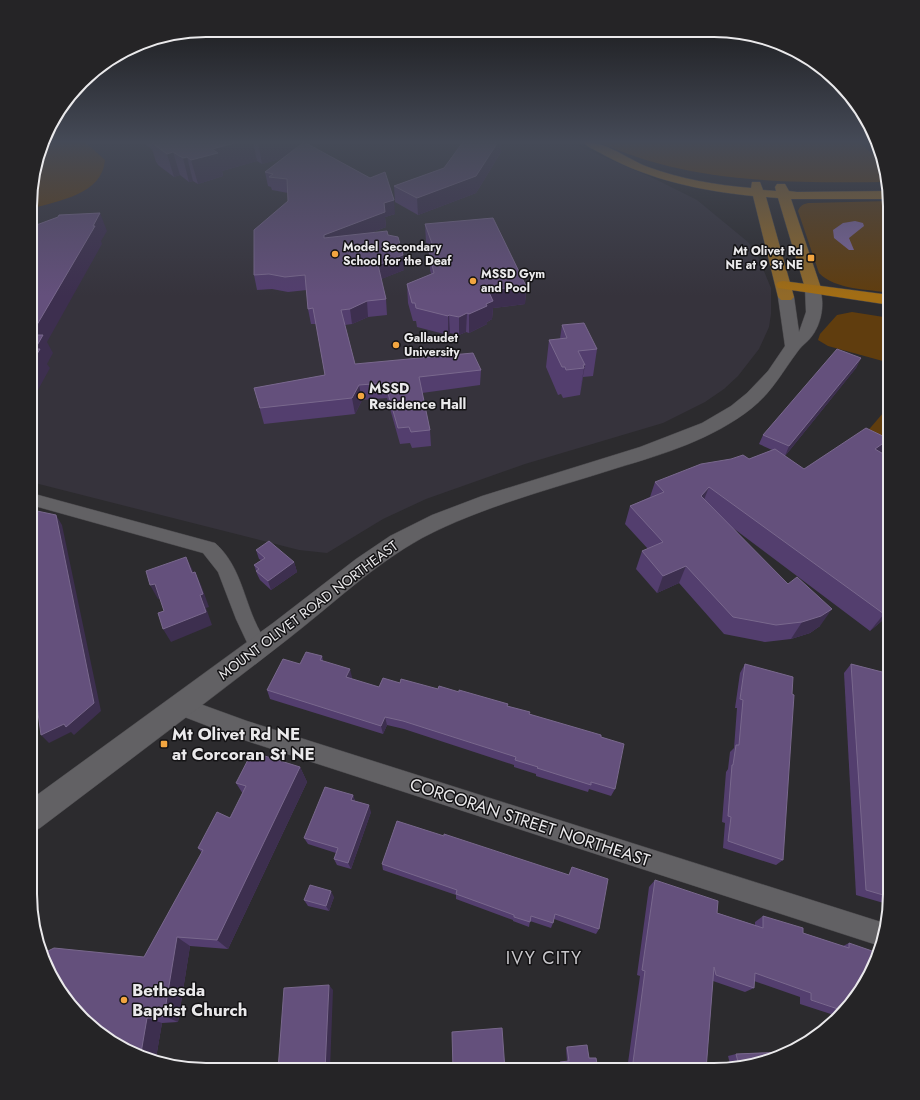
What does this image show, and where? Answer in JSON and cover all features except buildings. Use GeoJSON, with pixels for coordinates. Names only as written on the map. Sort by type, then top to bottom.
{"type":"FeatureCollection","features":[{"type":"Feature","properties":{"kind":"highway"},"geometry":{"type":"LineString","coordinates":[[784,291],[883,299]]}},
{"type":"Feature","properties":{"kind":"highway"},"geometry":{"type":"LineString","coordinates":[[813,294],[883,312]]}},
{"type":"Feature","properties":{"kind":"main road"},"geometry":{"type":"LineString","coordinates":[[758,193],[784,291],[793,346]]}},
{"type":"Feature","properties":{"kind":"main road","name":"MOUNT OLIVET ROAD NORTHEAST"},"geometry":{"type":"LineString","coordinates":[[37,813],[259,647],[369,561],[417,532],[493,500],[681,440],[718,422],[750,400],[768,383],[782,365],[793,346],[806,334],[812,317],[813,294],[783,193]]}},
{"type":"Feature","properties":{"kind":"main road"},"geometry":{"type":"LineString","coordinates":[[844,193],[883,195]]}},
{"type":"Feature","properties":{"kind":"street"},"geometry":{"type":"LineString","coordinates":[[37,501],[209,548],[216,552],[224,565],[246,621],[259,647]]}},
{"type":"Feature","properties":{"kind":"street","name":"CORCORAN STREET NORTHEAST"},"geometry":{"type":"LineString","coordinates":[[181,706],[262,736],[878,933]]}},
{"type":"Feature","properties":{"kind":"shaded area","name":"Gallaudet University"},"geometry":{"type":"Polygon","coordinates":[[[37,193],[684,193],[697,200],[748,242],[758,257],[771,288],[771,314],[769,327],[759,349],[738,376],[724,389],[705,402],[663,423],[525,464],[426,499],[383,519],[327,553],[299,550],[37,484],[37,193]]]}},
{"type":"Feature","properties":{"kind":"shaded area"},"geometry":{"type":"Polygon","coordinates":[[[37,193],[78,193],[66,199],[37,207],[37,193]]]}},
{"type":"Feature","properties":{"kind":"shaded area"},"geometry":{"type":"Polygon","coordinates":[[[883,201],[883,292],[843,286],[826,279],[819,273],[798,211],[801,206],[808,203],[883,201]]]}},
{"type":"Feature","properties":{"kind":"shaded area"},"geometry":{"type":"Polygon","coordinates":[[[855,221],[863,223],[864,226],[849,238],[854,250],[849,250],[834,238],[833,230],[843,223],[855,221]]]}},
{"type":"Feature","properties":{"kind":"shaded area"},"geometry":{"type":"Polygon","coordinates":[[[852,312],[883,317],[883,361],[828,346],[818,340],[820,334],[837,315],[852,312]]]}},
{"type":"Feature","properties":{"kind":"shaded area"},"geometry":{"type":"Polygon","coordinates":[[[883,413],[883,443],[865,434],[883,413]]]}},
{"type":"Feature","properties":{"kind":"place","name":"Model Secondary School for the Deaf"},"geometry":{"type":"Point","coordinates":[335,254]}},
{"type":"Feature","properties":{"kind":"place","name":"Mt Olivet Rd NE at 9 St NE"},"geometry":{"type":"Point","coordinates":[811,258]}},
{"type":"Feature","properties":{"kind":"place","name":"MSSD Gym and Pool"},"geometry":{"type":"Point","coordinates":[473,281]}},
{"type":"Feature","properties":{"kind":"place","name":"Gallaudet University"},"geometry":{"type":"Point","coordinates":[396,345]}},
{"type":"Feature","properties":{"kind":"place","name":"MSSD Residence Hall"},"geometry":{"type":"Point","coordinates":[361,396]}},
{"type":"Feature","properties":{"kind":"place","name":"Mt Olivet Rd NE at Corcoran St NE"},"geometry":{"type":"Point","coordinates":[164,744]}},
{"type":"Feature","properties":{"kind":"place","name":"Bethesda Baptist Church"},"geometry":{"type":"Point","coordinates":[124,1000]}},
{"type":"Feature","properties":{"kind":"district","name":"IVY CITY"},"geometry":{"type":"Point","coordinates":[544,958]}}]}
